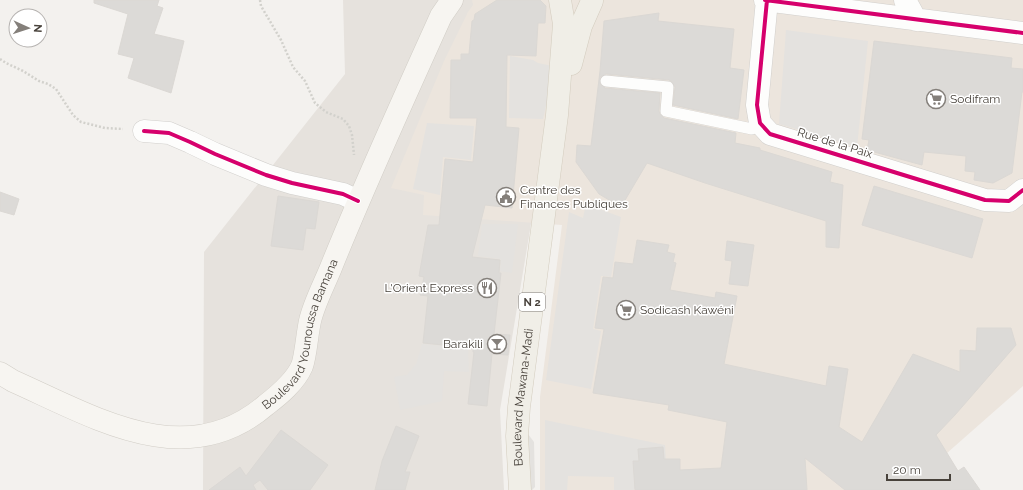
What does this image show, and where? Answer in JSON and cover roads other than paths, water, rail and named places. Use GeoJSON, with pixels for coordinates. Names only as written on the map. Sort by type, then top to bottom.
{"type":"FeatureCollection","features":[{"type":"Feature","properties":{"kind":"main road","name":"Boulevard Younoussa Bamana"},"geometry":{"type":"LineString","coordinates":[[0,373],[13,381],[108,423],[130,430],[159,436],[176,438],[216,434],[235,427],[255,415],[287,388],[302,366],[310,320],[358,202],[441,16],[452,0]]}},
{"type":"Feature","properties":{"kind":"main road","name":"Boulevard Mawana-Madi"},"geometry":{"type":"LineString","coordinates":[[520,490],[517,436],[519,407],[557,115],[564,24],[560,0]]}},
{"type":"Feature","properties":{"kind":"main road"},"geometry":{"type":"LineString","coordinates":[[566,0],[575,3],[584,3],[593,0]]}},
{"type":"Feature","properties":{"kind":"main road","name":"Boulevard Mawana-Madi"},"geometry":{"type":"LineString","coordinates":[[557,115],[581,26],[593,0]]}},
{"type":"Feature","properties":{"kind":"street"},"geometry":{"type":"LineString","coordinates":[[760,123],[757,105],[766,0],[1023,33]]}},
{"type":"Feature","properties":{"kind":"street"},"geometry":{"type":"LineString","coordinates":[[905,0],[916,20]]}},
{"type":"Feature","properties":{"kind":"street","name":"Rue de la Paix"},"geometry":{"type":"LineString","coordinates":[[760,123],[770,134],[985,200],[1009,201],[1023,190]]}},
{"type":"Feature","properties":{"kind":"street"},"geometry":{"type":"LineString","coordinates":[[144,131],[169,133],[215,154],[266,174],[292,183],[343,194],[358,202]]}},
{"type":"Feature","properties":{"kind":"lane"},"geometry":{"type":"LineString","coordinates":[[606,81],[668,87],[666,111],[752,129],[760,123]]}},
{"type":"Feature","properties":{"kind":"place","name":"Sodifram"},"geometry":{"type":"Point","coordinates":[936,99]}},
{"type":"Feature","properties":{"kind":"place","name":"Centre des Finances Publiques"},"geometry":{"type":"Point","coordinates":[506,197]}},
{"type":"Feature","properties":{"kind":"place","name":"L'Orient Express"},"geometry":{"type":"Point","coordinates":[487,288]}},
{"type":"Feature","properties":{"kind":"place","name":"Sodicash Kawéni"},"geometry":{"type":"Point","coordinates":[626,310]}},
{"type":"Feature","properties":{"kind":"place","name":"Barakili"},"geometry":{"type":"Point","coordinates":[497,344]}}]}
